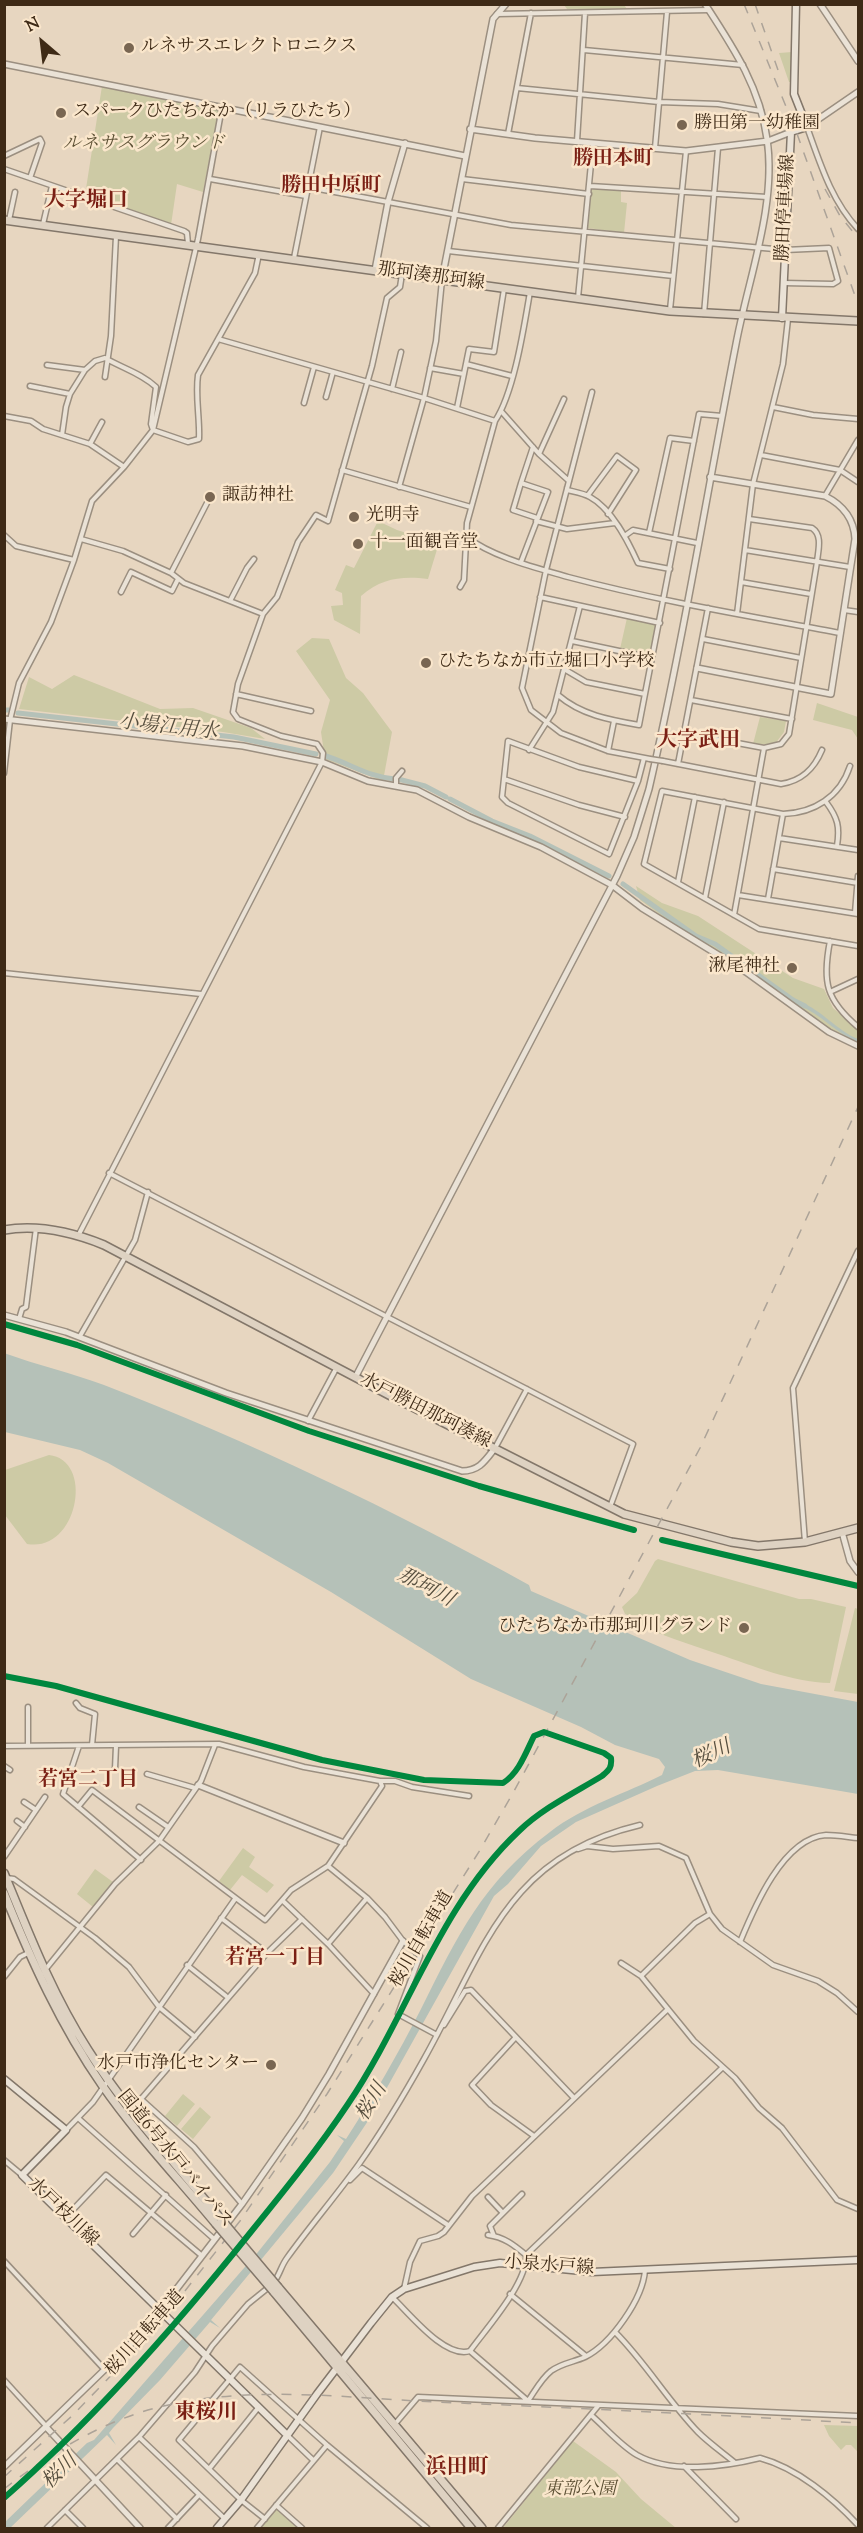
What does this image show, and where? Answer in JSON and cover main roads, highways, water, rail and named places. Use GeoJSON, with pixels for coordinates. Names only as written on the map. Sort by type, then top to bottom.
{"type":"FeatureCollection","features":[{"type":"Feature","properties":{"kind":"main road","name":"勝田停車場線"},"geometry":{"type":"LineString","coordinates":[[785,318],[785,250],[791,132],[807,127],[794,94],[796,4]]}},
{"type":"Feature","properties":{"kind":"main road","name":"那珂湊那珂線"},"geometry":{"type":"LineString","coordinates":[[7,220],[670,311],[858,321]]}},
{"type":"Feature","properties":{"kind":"main road","name":"水戸勝田那珂湊線"},"geometry":{"type":"LineString","coordinates":[[4,1230],[36,1228],[78,1236],[104,1245],[610,1508],[637,1518],[731,1542],[771,1546],[805,1542],[858,1528]]}},
{"type":"Feature","properties":{"kind":"main road","name":"国道6号水戸バイパス"},"geometry":{"type":"LineString","coordinates":[[6,1875],[44,1971],[75,2028],[130,2108],[218,2221]]}},
{"type":"Feature","properties":{"kind":"main road","name":"国道6号水戸バイパス"},"geometry":{"type":"LineString","coordinates":[[4,1893],[28,1953],[64,2025],[103,2087],[276,2289],[341,2361],[482,2529]]}},
{"type":"Feature","properties":{"kind":"main road","name":"水戸枝川線"},"geometry":{"type":"LineString","coordinates":[[4,2079],[66,2130],[22,2175],[287,2435]]}},
{"type":"Feature","properties":{"kind":"main road","name":"小泉水戸線"},"geometry":{"type":"LineString","coordinates":[[217,2529],[242,2500],[341,2361],[392,2297],[404,2289],[480,2265],[506,2263],[592,2272],[858,2260]]}},
{"type":"Feature","properties":{"kind":"main road","name":"国道6号水戸バイパス"},"geometry":{"type":"LineString","coordinates":[[276,2289],[336,2368],[471,2529]]}},
{"type":"Feature","properties":{"kind":"water"},"geometry":{"type":"Polygon","coordinates":[[[800,1002],[858,1039],[858,1043],[814,1013],[798,1005],[800,1002]]]}},
{"type":"Feature","properties":{"kind":"water"},"geometry":{"type":"Polygon","coordinates":[[[4,1353],[104,1385],[267,1453],[373,1503],[477,1557],[529,1585],[531,1591],[690,1660],[761,1684],[858,1702],[858,1794],[718,1770],[695,1771],[576,1822],[541,1846],[508,1884],[494,1896],[370,2118],[333,2173],[211,2320],[220,2328],[210,2322],[160,2380],[113,2428],[109,2433],[116,2445],[107,2435],[10,2528],[5,2528],[5,2522],[87,2443],[94,2440],[258,2252],[330,2162],[344,2141],[337,2135],[346,2139],[394,2059],[460,1934],[489,1891],[506,1871],[526,1851],[563,1823],[591,1807],[662,1775],[665,1767],[659,1759],[615,1745],[581,1727],[471,1679],[331,1592],[108,1463],[80,1450],[5,1432],[4,1353]]]}},
{"type":"Feature","properties":{"kind":"waterway","name":"小場江用水"},"geometry":{"type":"LineString","coordinates":[[4,710],[9,710]]}},
{"type":"Feature","properties":{"kind":"waterway","name":"小場江用水"},"geometry":{"type":"LineString","coordinates":[[18,713],[234,737],[316,754]]}},
{"type":"Feature","properties":{"kind":"waterway","name":"小場江用水"},"geometry":{"type":"LineString","coordinates":[[326,756],[368,773],[395,779]]}},
{"type":"Feature","properties":{"kind":"waterway","name":"小場江用水"},"geometry":{"type":"LineString","coordinates":[[398,779],[425,786],[446,797]]}},
{"type":"Feature","properties":{"kind":"waterway","name":"小場江用水"},"geometry":{"type":"LineString","coordinates":[[450,799],[609,876]]}},
{"type":"Feature","properties":{"kind":"waterway","name":"小場江用水"},"geometry":{"type":"LineString","coordinates":[[623,884],[696,936],[715,944],[793,1000],[805,1006]]}},
{"type":"Feature","properties":{"kind":"railway"},"geometry":{"type":"LineString","coordinates":[[744,4],[796,131],[858,304]]}},
{"type":"Feature","properties":{"kind":"railway"},"geometry":{"type":"LineString","coordinates":[[755,4],[778,70]]}},
{"type":"Feature","properties":{"kind":"railway"},"geometry":{"type":"LineString","coordinates":[[825,189],[840,216],[858,238]]}},
{"type":"Feature","properties":{"kind":"railway"},"geometry":{"type":"LineString","coordinates":[[4,2477],[73,2415],[125,2361],[166,2315],[240,2221],[327,2094],[480,1850],[700,1448],[858,1107]]}},
{"type":"Feature","properties":{"kind":"railway"},"geometry":{"type":"LineString","coordinates":[[4,2489],[63,2448],[127,2417],[173,2404],[238,2396],[271,2394],[338,2396],[858,2423]]}},
{"type":"Feature","properties":{"kind":"place","name":"ルネサスエレクトロニクス"},"geometry":{"type":"Point","coordinates":[129,48]}},
{"type":"Feature","properties":{"kind":"place","name":"スパークひたちなか（リラひたち）"},"geometry":{"type":"Point","coordinates":[61,113]}},
{"type":"Feature","properties":{"kind":"place","name":"勝田第一幼稚園"},"geometry":{"type":"Point","coordinates":[682,125]}},
{"type":"Feature","properties":{"kind":"place","name":"諏訪神社"},"geometry":{"type":"Point","coordinates":[210,497]}},
{"type":"Feature","properties":{"kind":"place","name":"光明寺"},"geometry":{"type":"Point","coordinates":[354,517]}},
{"type":"Feature","properties":{"kind":"place","name":"十一面観音堂"},"geometry":{"type":"Point","coordinates":[358,544]}},
{"type":"Feature","properties":{"kind":"place","name":"ひたちなか市立堀口小学校"},"geometry":{"type":"Point","coordinates":[426,663]}},
{"type":"Feature","properties":{"kind":"place","name":"湫尾神社"},"geometry":{"type":"Point","coordinates":[792,968]}},
{"type":"Feature","properties":{"kind":"place","name":"ひたちなか市那珂川グランド"},"geometry":{"type":"Point","coordinates":[744,1628]}},
{"type":"Feature","properties":{"kind":"place","name":"水戸市浄化センター"},"geometry":{"type":"Point","coordinates":[271,2065]}},
{"type":"Feature","properties":{"kind":"district","name":"勝田本町"},"geometry":{"type":"Point","coordinates":[613,161]}},
{"type":"Feature","properties":{"kind":"district","name":"勝田中原町"},"geometry":{"type":"Point","coordinates":[331,188]}},
{"type":"Feature","properties":{"kind":"district","name":"大字堀口"},"geometry":{"type":"Point","coordinates":[86,202]}},
{"type":"Feature","properties":{"kind":"district","name":"大字武田"},"geometry":{"type":"Point","coordinates":[698,742]}},
{"type":"Feature","properties":{"kind":"district","name":"若宮二丁目"},"geometry":{"type":"Point","coordinates":[88,1782]}},
{"type":"Feature","properties":{"kind":"district","name":"若宮一丁目"},"geometry":{"type":"Point","coordinates":[275,1960]}},
{"type":"Feature","properties":{"kind":"district","name":"東桜川"},"geometry":{"type":"Point","coordinates":[206,2414]}},
{"type":"Feature","properties":{"kind":"district","name":"浜田町"},"geometry":{"type":"Point","coordinates":[457,2469]}},
{"type":"Feature","properties":{"kind":"park label","name":"ルネサスグラウンド"},"geometry":{"type":"Point","coordinates":[144,145]}},
{"type":"Feature","properties":{"kind":"park label","name":"東部公園"},"geometry":{"type":"Point","coordinates":[580,2491]}},
{"type":"Feature","properties":{"kind":"water label","name":"那珂川"},"geometry":{"type":"Point","coordinates":[425,1589]}},
{"type":"Feature","properties":{"kind":"water label","name":"桜川"},"geometry":{"type":"Point","coordinates":[712,1756]}},
{"type":"Feature","properties":{"kind":"water label","name":"桜川"},"geometry":{"type":"Point","coordinates":[373,2103]}},
{"type":"Feature","properties":{"kind":"water label","name":"桜川"},"geometry":{"type":"Point","coordinates":[61,2473]}}]}
